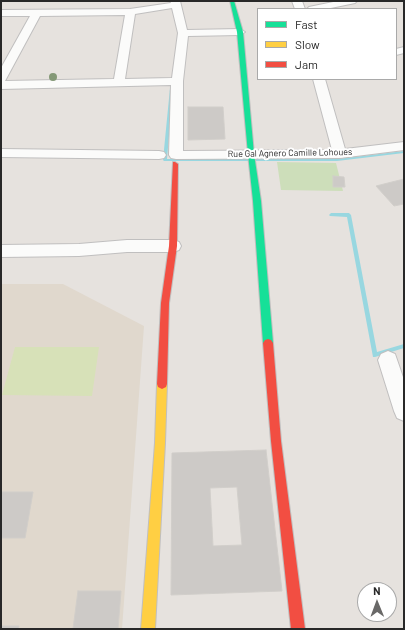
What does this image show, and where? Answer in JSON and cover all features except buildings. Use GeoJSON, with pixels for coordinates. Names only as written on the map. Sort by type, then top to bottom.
{"type":"FeatureCollection","features":[{"type":"Feature","properties":{"kind":"street"},"geometry":{"type":"LineString","coordinates":[[232,1],[240,32],[257,201],[276,441],[298,629]]}},
{"type":"Feature","properties":{"kind":"street"},"geometry":{"type":"LineString","coordinates":[[317,8],[352,1]]}},
{"type":"Feature","properties":{"kind":"street"},"geometry":{"type":"LineString","coordinates":[[1,12],[36,13],[132,8],[175,3],[183,33],[177,81],[173,246],[165,303],[160,443],[148,629]]}},
{"type":"Feature","properties":{"kind":"street"},"geometry":{"type":"LineString","coordinates":[[119,82],[132,8]]}},
{"type":"Feature","properties":{"kind":"street"},"geometry":{"type":"LineString","coordinates":[[1,79],[36,13]]}},
{"type":"Feature","properties":{"kind":"street"},"geometry":{"type":"LineString","coordinates":[[183,33],[240,32]]}},
{"type":"Feature","properties":{"kind":"street"},"geometry":{"type":"LineString","coordinates":[[319,80],[340,154]]}},
{"type":"Feature","properties":{"kind":"street"},"geometry":{"type":"LineString","coordinates":[[1,85],[177,81]]}},
{"type":"Feature","properties":{"kind":"street","name":"Rue Gal Agnero Camille Lohoues"},"geometry":{"type":"LineString","coordinates":[[176,159],[252,159],[340,154],[404,146]]}},
{"type":"Feature","properties":{"kind":"street"},"geometry":{"type":"LineString","coordinates":[[1,153],[159,154]]}},
{"type":"Feature","properties":{"kind":"street"},"geometry":{"type":"LineString","coordinates":[[1,251],[79,250],[127,246],[173,246]]}},
{"type":"Feature","properties":{"kind":"street"},"geometry":{"type":"LineString","coordinates":[[388,360],[404,411]]}},
{"type":"Feature","properties":{"kind":"shaded area"},"geometry":{"type":"Polygon","coordinates":[[[1,284],[63,284],[144,326],[122,629],[1,629],[1,284]]]}},
{"type":"Feature","properties":{"kind":"green space"},"geometry":{"type":"Polygon","coordinates":[[[277,162],[336,163],[343,191],[281,190],[277,162]]]}},
{"type":"Feature","properties":{"kind":"green space"},"geometry":{"type":"Polygon","coordinates":[[[15,347],[99,347],[92,396],[2,395],[15,347]]]}},
{"type":"Feature","properties":{"kind":"waterway"},"geometry":{"type":"LineString","coordinates":[[171,89],[165,160],[337,160],[404,152]]}},
{"type":"Feature","properties":{"kind":"waterway"},"geometry":{"type":"LineString","coordinates":[[331,215],[349,215],[375,355],[404,346]]}},
{"type":"Feature","properties":{"kind":"traffic: fast"},"geometry":{"type":"LineString","coordinates":[[232,1],[240,32],[251,154],[257,201],[268,343]]}},
{"type":"Feature","properties":{"kind":"traffic: slow"},"geometry":{"type":"LineString","coordinates":[[148,629],[160,443],[162,384]]}},
{"type":"Feature","properties":{"kind":"traffic: jam"},"geometry":{"type":"LineString","coordinates":[[162,384],[165,303],[173,246],[175,164]]}},
{"type":"Feature","properties":{"kind":"traffic: jam"},"geometry":{"type":"LineString","coordinates":[[268,343],[276,441],[298,629]]}}]}
